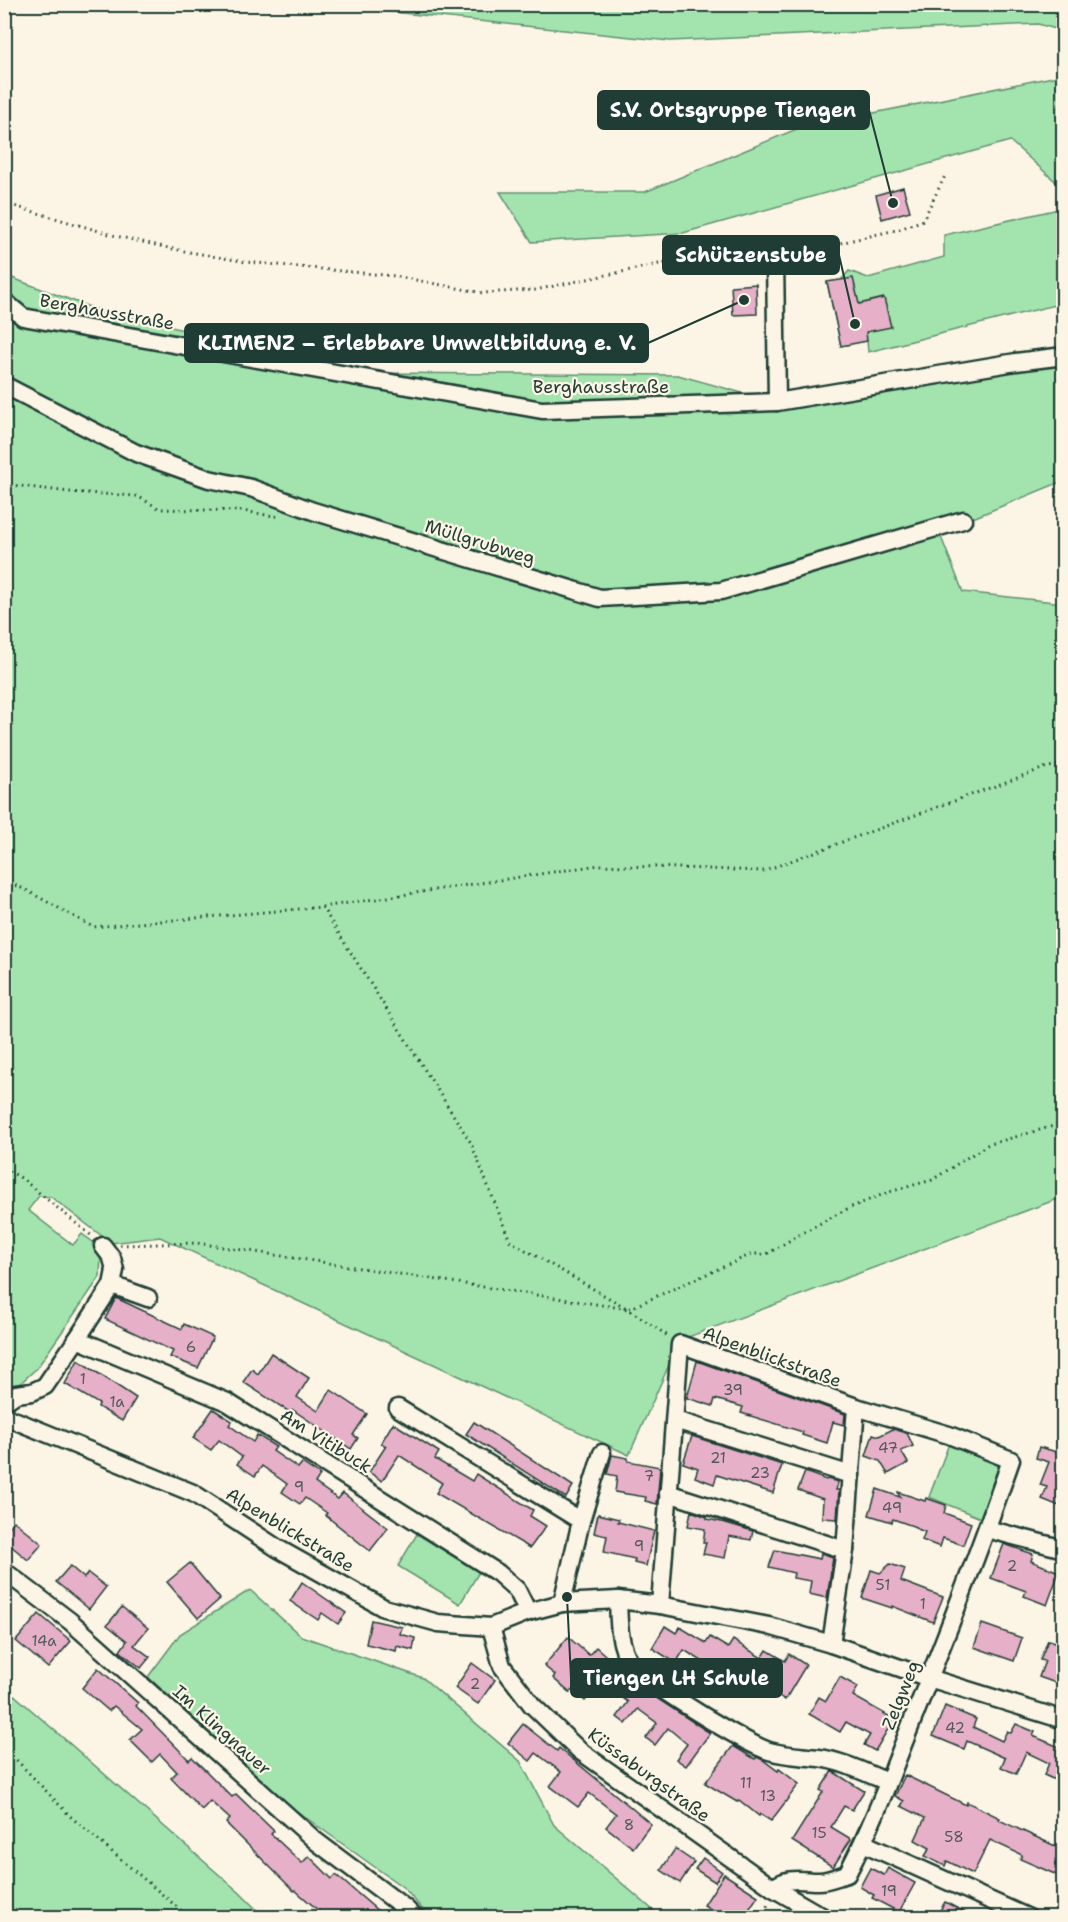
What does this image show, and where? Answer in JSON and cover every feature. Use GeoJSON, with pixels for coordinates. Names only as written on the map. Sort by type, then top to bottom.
{"type":"FeatureCollection","features":[{"type":"Feature","properties":{"kind":"street"},"geometry":{"type":"LineString","coordinates":[[775,258],[777,402]]}},
{"type":"Feature","properties":{"kind":"street","name":"Berghausstraße"},"geometry":{"type":"LineString","coordinates":[[4,301],[23,317],[542,410],[777,402],[1064,356]]}},
{"type":"Feature","properties":{"kind":"street","name":"Müllgrubweg"},"geometry":{"type":"LineString","coordinates":[[4,385],[136,453],[209,479],[251,488],[313,511],[600,598],[722,591],[963,520]]}},
{"type":"Feature","properties":{"kind":"street"},"geometry":{"type":"LineString","coordinates":[[4,1402],[16,1394],[32,1392],[45,1386],[112,1285],[115,1270],[112,1258],[103,1246]]}},
{"type":"Feature","properties":{"kind":"street"},"geometry":{"type":"LineString","coordinates":[[112,1285],[148,1298]]}},
{"type":"Feature","properties":{"kind":"street","name":"Am Vitibuck"},"geometry":{"type":"LineString","coordinates":[[77,1340],[227,1402],[498,1573],[517,1590],[528,1612]]}},
{"type":"Feature","properties":{"kind":"street","name":"Alpenblickstraße"},"geometry":{"type":"LineString","coordinates":[[660,1605],[680,1344],[856,1407],[949,1435],[1011,1460],[987,1529]]}},
{"type":"Feature","properties":{"kind":"street","name":"Alpenblickstraße"},"geometry":{"type":"LineString","coordinates":[[831,1644],[845,1550],[856,1407]]}},
{"type":"Feature","properties":{"kind":"street"},"geometry":{"type":"LineString","coordinates":[[398,1408],[581,1521]]}},
{"type":"Feature","properties":{"kind":"street","name":"Alpenblickstraße"},"geometry":{"type":"LineString","coordinates":[[4,1416],[194,1493],[276,1548],[384,1608],[438,1623],[491,1627],[528,1612],[562,1603],[618,1600],[660,1605],[769,1626],[1064,1720]]}},
{"type":"Feature","properties":{"kind":"street"},"geometry":{"type":"LineString","coordinates":[[675,1420],[851,1475]]}},
{"type":"Feature","properties":{"kind":"street"},"geometry":{"type":"LineString","coordinates":[[562,1603],[581,1521],[602,1453]]}},
{"type":"Feature","properties":{"kind":"street"},"geometry":{"type":"LineString","coordinates":[[668,1493],[845,1550]]}},
{"type":"Feature","properties":{"kind":"street"},"geometry":{"type":"LineString","coordinates":[[987,1529],[1064,1549]]}},
{"type":"Feature","properties":{"kind":"street","name":"Zelgweg"},"geometry":{"type":"LineString","coordinates":[[773,1888],[782,1881],[794,1879],[822,1882],[847,1874],[863,1843],[888,1782],[987,1529]]}},
{"type":"Feature","properties":{"kind":"street","name":"Im Klingnauer"},"geometry":{"type":"LineString","coordinates":[[4,1571],[70,1622],[317,1842],[415,1917]]}},
{"type":"Feature","properties":{"kind":"street"},"geometry":{"type":"LineString","coordinates":[[618,1600],[620,1638],[631,1663],[657,1685],[752,1744],[791,1757],[819,1758],[842,1764],[888,1782]]}},
{"type":"Feature","properties":{"kind":"street","name":"Küssaburgstraße"},"geometry":{"type":"LineString","coordinates":[[491,1627],[502,1666],[532,1705],[572,1743],[773,1888],[825,1917]]}},
{"type":"Feature","properties":{"kind":"street"},"geometry":{"type":"LineString","coordinates":[[863,1843],[1029,1917]]}},
{"type":"Feature","properties":{"kind":"path"},"geometry":{"type":"LineString","coordinates":[[4,203],[116,236],[173,249],[246,262],[395,276],[483,293],[535,290],[664,263],[759,256],[775,258],[900,229],[923,220],[946,174]]}},
{"type":"Feature","properties":{"kind":"path"},"geometry":{"type":"LineString","coordinates":[[4,483],[69,492],[137,496],[160,509],[263,513]]}},
{"type":"Feature","properties":{"kind":"path"},"geometry":{"type":"LineString","coordinates":[[4,881],[24,889],[93,927],[322,907],[599,865],[763,871],[1047,766],[1064,765]]}},
{"type":"Feature","properties":{"kind":"path"},"geometry":{"type":"LineString","coordinates":[[322,907],[471,1143],[510,1241],[628,1309],[680,1344]]}},
{"type":"Feature","properties":{"kind":"path"},"geometry":{"type":"LineString","coordinates":[[4,1168],[21,1178],[103,1246],[197,1243],[628,1309],[753,1254],[767,1254],[849,1208],[889,1192],[932,1180],[987,1145],[1064,1123]]}},
{"type":"Feature","properties":{"kind":"path"},"geometry":{"type":"LineString","coordinates":[[4,1747],[71,1817],[190,1917]]}},
{"type":"Feature","properties":{"kind":"green space"},"geometry":{"type":"Polygon","coordinates":[[[1063,4],[1063,31],[1038,24],[670,41],[324,5],[1063,4]]]}},
{"type":"Feature","properties":{"kind":"green space"},"geometry":{"type":"Polygon","coordinates":[[[1063,75],[1063,188],[1010,141],[683,233],[532,242],[500,192],[645,192],[799,128],[1063,75]]]}},
{"type":"Feature","properties":{"kind":"green space"},"geometry":{"type":"Polygon","coordinates":[[[1063,208],[1063,303],[868,352],[867,341],[841,346],[827,282],[841,280],[849,271],[868,278],[944,257],[944,235],[1063,208]]]}},
{"type":"Feature","properties":{"kind":"green space"},"geometry":{"type":"Polygon","coordinates":[[[4,275],[95,309],[366,373],[678,375],[778,403],[1063,346],[1063,481],[939,532],[963,592],[1063,603],[1063,1197],[680,1340],[629,1455],[160,1237],[111,1243],[51,1197],[39,1196],[28,1210],[73,1245],[82,1234],[97,1245],[101,1254],[100,1277],[37,1368],[16,1387],[4,1380],[4,275]]]}},
{"type":"Feature","properties":{"kind":"green space"},"geometry":{"type":"Polygon","coordinates":[[[950,1441],[998,1462],[1001,1468],[983,1519],[929,1497],[950,1441]]]}},
{"type":"Feature","properties":{"kind":"green space"},"geometry":{"type":"Polygon","coordinates":[[[417,1534],[479,1572],[460,1604],[398,1566],[417,1534]]]}},
{"type":"Feature","properties":{"kind":"green space"},"geometry":{"type":"Polygon","coordinates":[[[250,1590],[301,1636],[423,1678],[520,1761],[554,1825],[661,1917],[429,1917],[404,1888],[291,1807],[148,1677],[180,1634],[250,1590]]]}},
{"type":"Feature","properties":{"kind":"green space"},"geometry":{"type":"Polygon","coordinates":[[[4,1686],[240,1893],[264,1917],[5,1917],[4,1686]]]}},
{"type":"Feature","properties":{"kind":"building"},"geometry":{"type":"Polygon","coordinates":[[[903,187],[910,211],[882,219],[876,195],[903,187]]]}},
{"type":"Feature","properties":{"kind":"building"},"geometry":{"type":"Polygon","coordinates":[[[853,278],[859,304],[884,298],[891,327],[866,332],[867,341],[841,346],[827,282],[853,278]]]}},
{"type":"Feature","properties":{"kind":"building"},"geometry":{"type":"Polygon","coordinates":[[[756,284],[757,314],[733,315],[731,286],[756,284]]]}},
{"type":"Feature","properties":{"kind":"building"},"geometry":{"type":"Polygon","coordinates":[[[116,1298],[182,1329],[184,1324],[213,1337],[198,1368],[170,1357],[173,1351],[105,1319],[116,1298]]]}},
{"type":"Feature","properties":{"kind":"building"},"geometry":{"type":"Polygon","coordinates":[[[271,1353],[309,1378],[297,1397],[318,1411],[331,1390],[367,1414],[353,1435],[358,1438],[351,1449],[293,1410],[291,1413],[243,1382],[252,1369],[258,1374],[271,1353]]]}},
{"type":"Feature","properties":{"kind":"building"},"geometry":{"type":"Polygon","coordinates":[[[78,1360],[136,1398],[122,1421],[65,1384],[78,1360]]]}},
{"type":"Feature","properties":{"kind":"building"},"geometry":{"type":"Polygon","coordinates":[[[697,1361],[845,1414],[844,1425],[833,1422],[827,1443],[802,1435],[803,1432],[741,1413],[743,1407],[715,1399],[713,1406],[687,1398],[697,1361]]]}},
{"type":"Feature","properties":{"kind":"building"},"geometry":{"type":"Polygon","coordinates":[[[213,1409],[232,1421],[229,1425],[253,1442],[257,1435],[276,1447],[273,1451],[298,1468],[302,1463],[320,1475],[315,1483],[338,1499],[343,1493],[388,1528],[370,1551],[325,1515],[327,1513],[305,1498],[300,1504],[282,1492],[287,1484],[262,1466],[255,1476],[237,1464],[242,1457],[219,1440],[211,1450],[193,1438],[213,1409]]]}},
{"type":"Feature","properties":{"kind":"building"},"geometry":{"type":"Polygon","coordinates":[[[474,1422],[573,1486],[566,1498],[466,1434],[474,1422]]]}},
{"type":"Feature","properties":{"kind":"building"},"geometry":{"type":"Polygon","coordinates":[[[393,1423],[439,1452],[435,1459],[472,1481],[476,1474],[533,1510],[530,1516],[546,1526],[530,1548],[436,1493],[442,1483],[399,1455],[382,1481],[369,1472],[386,1446],[381,1443],[393,1423]]]}},
{"type":"Feature","properties":{"kind":"building"},"geometry":{"type":"Polygon","coordinates":[[[893,1429],[907,1433],[913,1446],[901,1451],[908,1463],[888,1474],[880,1461],[866,1456],[873,1434],[879,1436],[893,1429]]]}},
{"type":"Feature","properties":{"kind":"building"},"geometry":{"type":"Polygon","coordinates":[[[692,1436],[782,1465],[773,1493],[717,1475],[714,1484],[695,1477],[698,1468],[683,1463],[692,1436]]]}},
{"type":"Feature","properties":{"kind":"building"},"geometry":{"type":"Polygon","coordinates":[[[1039,1447],[1064,1454],[1060,1472],[1064,1473],[1064,1508],[1042,1499],[1047,1487],[1040,1485],[1049,1462],[1036,1458],[1039,1447]]]}},
{"type":"Feature","properties":{"kind":"building"},"geometry":{"type":"Polygon","coordinates":[[[612,1455],[628,1458],[628,1461],[660,1467],[657,1504],[645,1501],[646,1497],[615,1492],[617,1476],[607,1474],[612,1455]]]}},
{"type":"Feature","properties":{"kind":"building"},"geometry":{"type":"Polygon","coordinates":[[[805,1472],[838,1482],[837,1519],[822,1518],[823,1499],[798,1490],[805,1472]]]}},
{"type":"Feature","properties":{"kind":"building"},"geometry":{"type":"Polygon","coordinates":[[[877,1489],[900,1497],[898,1492],[946,1505],[944,1513],[971,1523],[963,1545],[943,1538],[940,1547],[922,1540],[925,1532],[916,1527],[893,1519],[892,1522],[869,1515],[877,1489]]]}},
{"type":"Feature","properties":{"kind":"building"},"geometry":{"type":"Polygon","coordinates":[[[691,1511],[707,1519],[753,1531],[751,1540],[729,1536],[725,1558],[703,1554],[706,1543],[703,1543],[705,1529],[688,1526],[691,1511]]]}},
{"type":"Feature","properties":{"kind":"building"},"geometry":{"type":"Polygon","coordinates":[[[598,1514],[619,1519],[618,1522],[654,1531],[646,1566],[634,1563],[635,1559],[604,1552],[607,1536],[594,1533],[598,1514]]]}},
{"type":"Feature","properties":{"kind":"building"},"geometry":{"type":"Polygon","coordinates":[[[14,1521],[42,1544],[28,1560],[4,1540],[4,1533],[14,1521]]]}},
{"type":"Feature","properties":{"kind":"building"},"geometry":{"type":"Polygon","coordinates":[[[1004,1544],[1033,1554],[1031,1561],[1059,1572],[1047,1605],[1024,1596],[1026,1591],[991,1578],[1004,1544]]]}},
{"type":"Feature","properties":{"kind":"building"},"geometry":{"type":"Polygon","coordinates":[[[775,1550],[820,1559],[821,1553],[833,1557],[827,1598],[809,1594],[811,1581],[793,1578],[794,1573],[769,1567],[775,1550]]]}},
{"type":"Feature","properties":{"kind":"building"},"geometry":{"type":"Polygon","coordinates":[[[190,1563],[220,1599],[198,1618],[167,1582],[190,1563]]]}},
{"type":"Feature","properties":{"kind":"building"},"geometry":{"type":"Polygon","coordinates":[[[890,1564],[905,1569],[901,1581],[943,1597],[933,1622],[892,1606],[892,1608],[862,1598],[871,1570],[880,1573],[890,1564]]]}},
{"type":"Feature","properties":{"kind":"building"},"geometry":{"type":"Polygon","coordinates":[[[70,1566],[84,1578],[88,1573],[106,1587],[89,1609],[56,1582],[70,1566]]]}},
{"type":"Feature","properties":{"kind":"building"},"geometry":{"type":"Polygon","coordinates":[[[302,1582],[346,1613],[338,1624],[322,1613],[318,1620],[290,1601],[302,1582]]]}},
{"type":"Feature","properties":{"kind":"building"},"geometry":{"type":"Polygon","coordinates":[[[122,1607],[148,1628],[134,1645],[150,1657],[141,1668],[120,1651],[127,1641],[107,1625],[122,1607]]]}},
{"type":"Feature","properties":{"kind":"building"},"geometry":{"type":"Polygon","coordinates":[[[39,1614],[71,1641],[48,1668],[16,1641],[39,1614]]]}},
{"type":"Feature","properties":{"kind":"building"},"geometry":{"type":"Polygon","coordinates":[[[371,1620],[402,1627],[400,1634],[415,1638],[413,1650],[397,1646],[396,1651],[366,1644],[371,1620]]]}},
{"type":"Feature","properties":{"kind":"building"},"geometry":{"type":"Polygon","coordinates":[[[982,1624],[1022,1638],[1014,1661],[974,1647],[982,1624]]]}},
{"type":"Feature","properties":{"kind":"building"},"geometry":{"type":"Polygon","coordinates":[[[665,1626],[676,1633],[680,1627],[706,1643],[710,1637],[728,1648],[733,1640],[762,1658],[767,1650],[785,1661],[789,1654],[806,1665],[785,1700],[773,1692],[777,1684],[744,1663],[728,1688],[715,1679],[720,1672],[684,1650],[676,1663],[652,1648],[665,1626]]]}},
{"type":"Feature","properties":{"kind":"building"},"geometry":{"type":"Polygon","coordinates":[[[568,1637],[589,1655],[596,1647],[647,1692],[710,1733],[686,1766],[676,1759],[687,1744],[668,1728],[655,1745],[646,1738],[657,1723],[638,1709],[626,1724],[617,1717],[628,1702],[601,1682],[585,1701],[572,1690],[570,1693],[553,1678],[555,1675],[544,1666],[568,1637]]]}},
{"type":"Feature","properties":{"kind":"building"},"geometry":{"type":"Polygon","coordinates":[[[1048,1640],[1064,1645],[1064,1686],[1039,1677],[1045,1661],[1040,1660],[1048,1640]]]}},
{"type":"Feature","properties":{"kind":"building"},"geometry":{"type":"Polygon","coordinates":[[[472,1663],[495,1680],[478,1704],[455,1688],[472,1663]]]}},
{"type":"Feature","properties":{"kind":"building"},"geometry":{"type":"Polygon","coordinates":[[[98,1668],[138,1703],[136,1706],[189,1760],[192,1757],[232,1797],[236,1794],[274,1831],[271,1834],[302,1863],[309,1856],[332,1879],[336,1875],[385,1917],[326,1917],[294,1891],[226,1823],[230,1819],[210,1801],[202,1810],[171,1778],[177,1772],[160,1754],[152,1762],[130,1740],[142,1729],[114,1706],[109,1711],[82,1688],[98,1668]]]}},
{"type":"Feature","properties":{"kind":"building"},"geometry":{"type":"Polygon","coordinates":[[[840,1677],[858,1687],[853,1696],[894,1719],[875,1751],[864,1745],[870,1735],[846,1722],[840,1732],[809,1714],[819,1697],[826,1701],[840,1677]]]}},
{"type":"Feature","properties":{"kind":"building"},"geometry":{"type":"Polygon","coordinates":[[[945,1706],[976,1719],[973,1727],[1002,1741],[1007,1731],[1011,1733],[1016,1724],[1035,1732],[1033,1736],[1064,1749],[1064,1784],[1044,1775],[1049,1763],[1026,1752],[1016,1774],[1001,1767],[1005,1758],[967,1741],[964,1749],[933,1736],[945,1706]]]}},
{"type":"Feature","properties":{"kind":"building"},"geometry":{"type":"Polygon","coordinates":[[[523,1724],[557,1751],[559,1748],[651,1824],[633,1848],[606,1827],[616,1814],[589,1793],[578,1807],[550,1786],[561,1772],[536,1753],[530,1761],[508,1743],[523,1724]]]}},
{"type":"Feature","properties":{"kind":"building"},"geometry":{"type":"Polygon","coordinates":[[[733,1746],[755,1759],[757,1757],[763,1760],[778,1771],[779,1769],[799,1784],[771,1821],[760,1814],[759,1816],[739,1800],[737,1802],[705,1783],[733,1746]]]}},
{"type":"Feature","properties":{"kind":"building"},"geometry":{"type":"Polygon","coordinates":[[[832,1771],[864,1791],[852,1810],[844,1806],[831,1827],[851,1839],[833,1867],[792,1841],[823,1792],[820,1790],[832,1771]]]}},
{"type":"Feature","properties":{"kind":"building"},"geometry":{"type":"Polygon","coordinates":[[[905,1775],[966,1805],[967,1802],[1000,1818],[999,1820],[1064,1850],[1064,1878],[1020,1859],[1022,1855],[990,1840],[973,1874],[947,1861],[945,1866],[925,1856],[930,1848],[915,1840],[925,1818],[901,1806],[904,1801],[895,1796],[905,1775]]]}},
{"type":"Feature","properties":{"kind":"building"},"geometry":{"type":"Polygon","coordinates":[[[675,1849],[694,1862],[680,1883],[661,1870],[675,1849]]]}},
{"type":"Feature","properties":{"kind":"building"},"geometry":{"type":"Polygon","coordinates":[[[703,1858],[722,1872],[715,1882],[695,1869],[703,1858]]]}},
{"type":"Feature","properties":{"kind":"building"},"geometry":{"type":"Polygon","coordinates":[[[870,1868],[884,1875],[888,1868],[915,1883],[899,1912],[872,1898],[874,1895],[860,1887],[870,1868]]]}},
{"type":"Feature","properties":{"kind":"building"},"geometry":{"type":"Polygon","coordinates":[[[724,1874],[758,1896],[744,1917],[723,1917],[704,1905],[724,1874]]]}},
{"type":"Feature","properties":{"kind":"building"},"geometry":{"type":"Polygon","coordinates":[[[945,1902],[974,1917],[936,1917],[945,1902]]]}},
{"type":"Feature","properties":{"kind":"place","name":"S.V. Ortsgruppe Tiengen"},"geometry":{"type":"Point","coordinates":[893,203]}},
{"type":"Feature","properties":{"kind":"place","name":"KLIMENZ – Erlebbare Umweltbildung e. V."},"geometry":{"type":"Point","coordinates":[744,300]}},
{"type":"Feature","properties":{"kind":"place","name":"Schützenstube"},"geometry":{"type":"Point","coordinates":[855,324]}},
{"type":"Feature","properties":{"kind":"place","name":"Tiengen LH Schule"},"geometry":{"type":"Point","coordinates":[567,1597]}}]}
